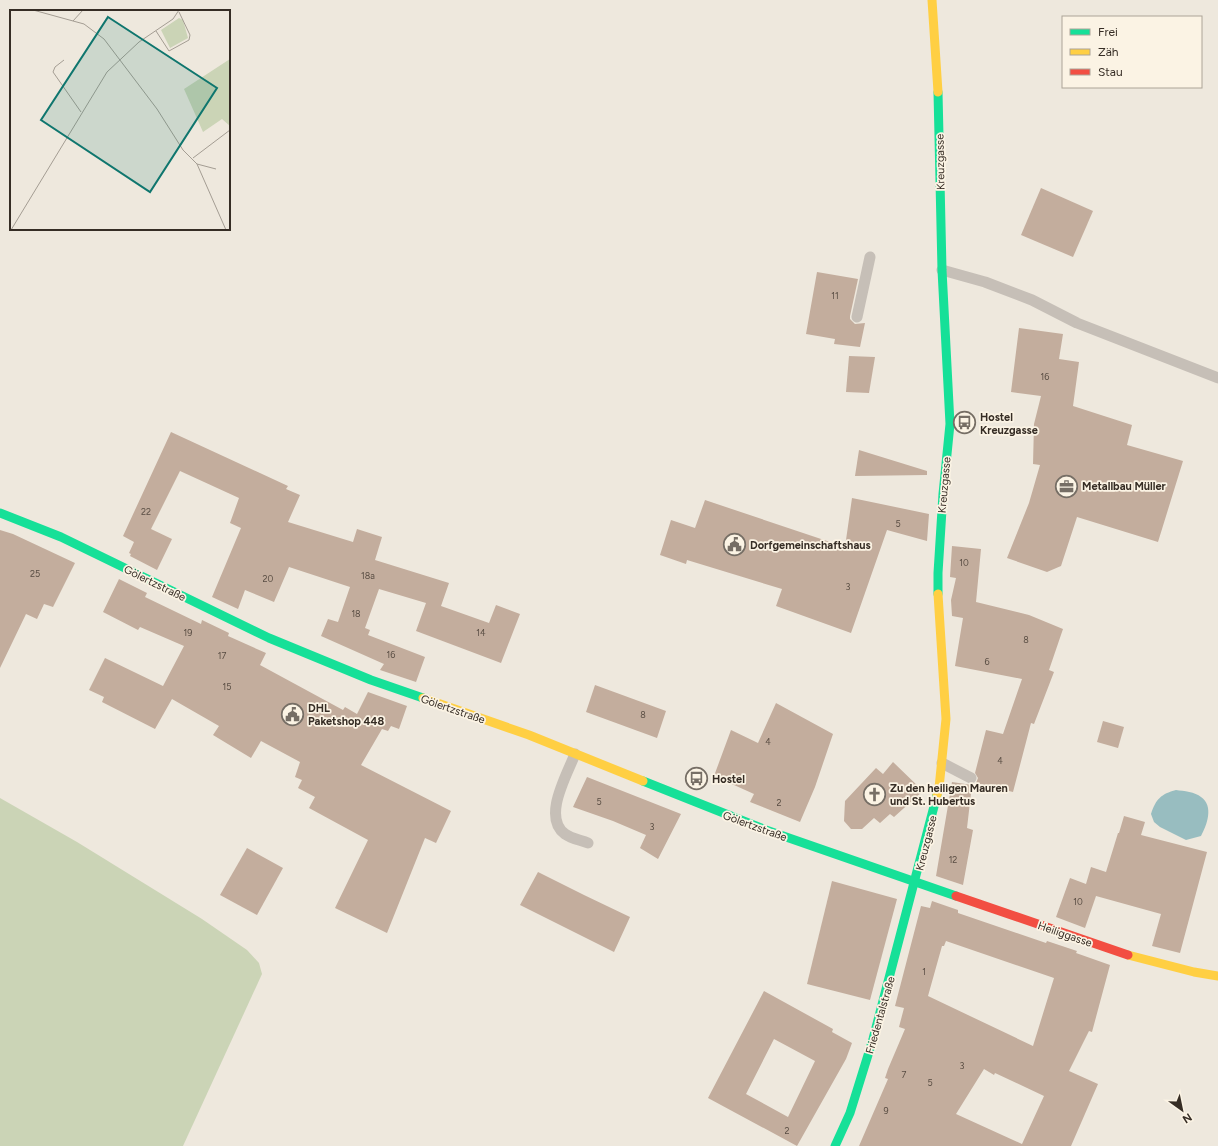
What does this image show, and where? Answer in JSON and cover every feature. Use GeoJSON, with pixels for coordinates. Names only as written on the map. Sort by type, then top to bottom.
{"type":"FeatureCollection","features":[{"type":"Feature","properties":{"kind":"street","name":"Kreuzgasse"},"geometry":{"type":"LineString","coordinates":[[916,881],[940,788],[946,719],[938,586],[943,494],[950,424],[942,270],[938,86],[932,0]]}},
{"type":"Feature","properties":{"kind":"street","name":"Gölertzstraße"},"geometry":{"type":"LineString","coordinates":[[0,513],[61,537],[269,638],[371,680],[529,736],[766,830],[916,881]]}},
{"type":"Feature","properties":{"kind":"street","name":"Heiliggasse"},"geometry":{"type":"LineString","coordinates":[[916,881],[1135,958],[1218,976]]}},
{"type":"Feature","properties":{"kind":"street","name":"Friedentalstraße"},"geometry":{"type":"LineString","coordinates":[[835,1146],[850,1113],[874,1039],[916,881]]}},
{"type":"Feature","properties":{"kind":"lane"},"geometry":{"type":"LineString","coordinates":[[857,317],[870,257]]}},
{"type":"Feature","properties":{"kind":"lane"},"geometry":{"type":"LineString","coordinates":[[942,270],[984,282],[1032,300],[1077,323],[1218,378]]}},
{"type":"Feature","properties":{"kind":"lane"},"geometry":{"type":"LineString","coordinates":[[575,754],[555,808],[557,823],[567,836],[588,843]]}},
{"type":"Feature","properties":{"kind":"lane"},"geometry":{"type":"LineString","coordinates":[[942,762],[971,778]]}},
{"type":"Feature","properties":{"kind":"green space"},"geometry":{"type":"Polygon","coordinates":[[[0,798],[77,842],[202,919],[247,950],[259,963],[262,974],[183,1146],[0,1146],[0,798]]]}},
{"type":"Feature","properties":{"kind":"water"},"geometry":{"type":"Polygon","coordinates":[[[1176,790],[1196,794],[1205,801],[1208,816],[1201,836],[1186,840],[1160,827],[1154,822],[1151,814],[1157,801],[1166,793],[1176,790]]]}},
{"type":"Feature","properties":{"kind":"building"},"geometry":{"type":"Polygon","coordinates":[[[1041,188],[1093,211],[1073,257],[1021,235],[1041,188]]]}},
{"type":"Feature","properties":{"kind":"building"},"geometry":{"type":"Polygon","coordinates":[[[817,272],[858,279],[850,319],[855,324],[865,323],[860,347],[834,344],[835,339],[806,334],[817,272]]]}},
{"type":"Feature","properties":{"kind":"building"},"geometry":{"type":"Polygon","coordinates":[[[1019,328],[1063,334],[1059,359],[1079,362],[1073,406],[1132,425],[1127,445],[1183,461],[1158,542],[1077,517],[1061,566],[1047,572],[1007,558],[1029,503],[1040,465],[1033,464],[1034,424],[1041,396],[1011,392],[1019,328]]]}},
{"type":"Feature","properties":{"kind":"building"},"geometry":{"type":"Polygon","coordinates":[[[849,356],[875,357],[869,393],[846,392],[849,356]]]}},
{"type":"Feature","properties":{"kind":"building"},"geometry":{"type":"Polygon","coordinates":[[[171,432],[288,486],[286,489],[300,495],[288,522],[353,542],[357,529],[382,537],[375,560],[449,583],[441,606],[489,623],[496,605],[520,614],[501,663],[416,631],[426,603],[379,589],[365,628],[370,630],[368,635],[425,657],[416,682],[380,670],[384,664],[321,636],[328,619],[338,622],[350,587],[289,567],[274,602],[245,590],[238,609],[212,597],[241,528],[230,523],[239,498],[180,471],[151,529],[172,539],[157,570],[130,556],[131,554],[129,553],[134,542],[123,536],[171,432]]]}},
{"type":"Feature","properties":{"kind":"building"},"geometry":{"type":"Polygon","coordinates":[[[859,450],[927,471],[927,475],[855,476],[859,450]]]}},
{"type":"Feature","properties":{"kind":"building"},"geometry":{"type":"Polygon","coordinates":[[[852,498],[929,514],[927,541],[887,530],[851,633],[776,606],[782,589],[687,560],[686,564],[660,555],[671,520],[695,528],[705,500],[845,547],[852,498]]]}},
{"type":"Feature","properties":{"kind":"building"},"geometry":{"type":"Polygon","coordinates":[[[0,530],[13,534],[75,563],[53,607],[44,604],[37,619],[26,614],[0,668],[0,530]]]}},
{"type":"Feature","properties":{"kind":"building"},"geometry":{"type":"Polygon","coordinates":[[[952,546],[981,549],[976,602],[1029,615],[1063,629],[1049,670],[1054,672],[1034,724],[1031,723],[1013,792],[976,783],[978,778],[975,773],[986,730],[1003,734],[1022,679],[955,666],[963,618],[952,616],[951,600],[956,578],[950,577],[952,546]]]}},
{"type":"Feature","properties":{"kind":"building"},"geometry":{"type":"Polygon","coordinates":[[[119,579],[147,593],[145,597],[201,624],[202,620],[229,633],[228,636],[266,653],[260,665],[343,710],[345,707],[357,714],[368,692],[407,706],[399,729],[391,726],[388,731],[382,729],[361,765],[451,811],[436,843],[425,838],[387,933],[335,908],[368,840],[309,808],[315,797],[298,788],[302,780],[295,777],[300,762],[261,741],[251,758],[213,735],[219,726],[172,699],[155,729],[102,702],[104,697],[89,690],[105,658],[163,686],[184,646],[140,627],[138,630],[103,612],[119,579]]]}},
{"type":"Feature","properties":{"kind":"building"},"geometry":{"type":"Polygon","coordinates":[[[595,685],[666,711],[657,738],[586,712],[595,685]]]}},
{"type":"Feature","properties":{"kind":"building"},"geometry":{"type":"Polygon","coordinates":[[[776,703],[833,734],[815,787],[800,822],[750,802],[754,794],[714,776],[731,730],[758,743],[776,703]]]}},
{"type":"Feature","properties":{"kind":"building"},"geometry":{"type":"Polygon","coordinates":[[[1103,721],[1124,727],[1118,748],[1097,742],[1103,721]]]}},
{"type":"Feature","properties":{"kind":"building","name":"Zu den heiligen Mauren und St. Hubertus"},"geometry":{"type":"Polygon","coordinates":[[[893,762],[923,791],[894,817],[890,814],[880,823],[874,818],[862,829],[851,829],[844,821],[845,801],[876,768],[883,774],[893,762]]]}},
{"type":"Feature","properties":{"kind":"building"},"geometry":{"type":"Polygon","coordinates":[[[587,777],[681,814],[658,859],[640,848],[646,835],[613,821],[573,807],[587,777]]]}},
{"type":"Feature","properties":{"kind":"building"},"geometry":{"type":"Polygon","coordinates":[[[952,782],[972,785],[967,828],[973,830],[963,885],[936,876],[952,782]]]}},
{"type":"Feature","properties":{"kind":"building"},"geometry":{"type":"Polygon","coordinates":[[[1124,816],[1145,822],[1141,835],[1207,852],[1180,953],[1152,946],[1161,914],[1096,896],[1085,928],[1056,917],[1070,878],[1086,884],[1091,867],[1106,872],[1124,816]]]}},
{"type":"Feature","properties":{"kind":"building"},"geometry":{"type":"Polygon","coordinates":[[[247,848],[283,868],[257,915],[220,895],[247,848]]]}},
{"type":"Feature","properties":{"kind":"building"},"geometry":{"type":"Polygon","coordinates":[[[538,872],[630,917],[614,952],[520,905],[538,872]]]}},
{"type":"Feature","properties":{"kind":"building"},"geometry":{"type":"Polygon","coordinates":[[[832,881],[897,899],[870,1000],[807,984],[832,881]]]}},
{"type":"Feature","properties":{"kind":"building"},"geometry":{"type":"Polygon","coordinates":[[[932,901],[958,910],[958,913],[1046,943],[1047,941],[1077,951],[1076,953],[1110,965],[1092,1032],[1089,1031],[1069,1071],[1098,1084],[1071,1146],[859,1146],[888,1079],[885,1078],[888,1069],[905,1029],[899,1027],[904,1008],[895,1006],[921,906],[930,908],[932,901]],[[946,941],[944,946],[942,946],[928,996],[1033,1046],[1054,978],[946,941]],[[984,1069],[956,1114],[1022,1144],[1044,1096],[995,1073],[994,1075],[984,1069]]]}},
{"type":"Feature","properties":{"kind":"building"},"geometry":{"type":"Polygon","coordinates":[[[764,991],[833,1029],[832,1032],[852,1043],[846,1059],[797,1146],[708,1098],[764,991]],[[774,1039],[746,1094],[788,1117],[815,1061],[774,1039]]]}},
{"type":"Feature","properties":{"kind":"traffic: fast"},"geometry":{"type":"LineString","coordinates":[[938,92],[942,270],[950,424],[943,494],[938,594]]}},
{"type":"Feature","properties":{"kind":"traffic: fast"},"geometry":{"type":"LineString","coordinates":[[0,513],[61,537],[269,638],[371,680],[423,698]]}},
{"type":"Feature","properties":{"kind":"traffic: fast"},"geometry":{"type":"LineString","coordinates":[[643,781],[766,830],[956,896]]}},
{"type":"Feature","properties":{"kind":"traffic: fast"},"geometry":{"type":"LineString","coordinates":[[835,1146],[850,1113],[873,1039],[937,795]]}},
{"type":"Feature","properties":{"kind":"traffic: slow"},"geometry":{"type":"LineString","coordinates":[[932,0],[938,92]]}},
{"type":"Feature","properties":{"kind":"traffic: slow"},"geometry":{"type":"LineString","coordinates":[[937,795],[946,719],[938,594]]}},
{"type":"Feature","properties":{"kind":"traffic: slow"},"geometry":{"type":"LineString","coordinates":[[423,698],[529,735],[643,781]]}},
{"type":"Feature","properties":{"kind":"traffic: slow"},"geometry":{"type":"LineString","coordinates":[[1128,955],[1194,972],[1218,976]]}},
{"type":"Feature","properties":{"kind":"traffic: jam"},"geometry":{"type":"LineString","coordinates":[[956,896],[1128,955]]}},
{"type":"Feature","properties":{"kind":"place","name":"Hostel Kreuzgasse"},"geometry":{"type":"Point","coordinates":[964,423]}},
{"type":"Feature","properties":{"kind":"place","name":"Metallbau Müller"},"geometry":{"type":"Point","coordinates":[1066,486]}},
{"type":"Feature","properties":{"kind":"place","name":"Dorfgemeinschaftshaus"},"geometry":{"type":"Point","coordinates":[734,545]}},
{"type":"Feature","properties":{"kind":"place","name":"DHL Paketshop 448"},"geometry":{"type":"Point","coordinates":[292,714]}},
{"type":"Feature","properties":{"kind":"place","name":"Hostel"},"geometry":{"type":"Point","coordinates":[696,779]}},
{"type":"Feature","properties":{"kind":"place","name":"Zu den heiligen Mauren und St. Hubertus"},"geometry":{"type":"Point","coordinates":[874,794]}}]}
